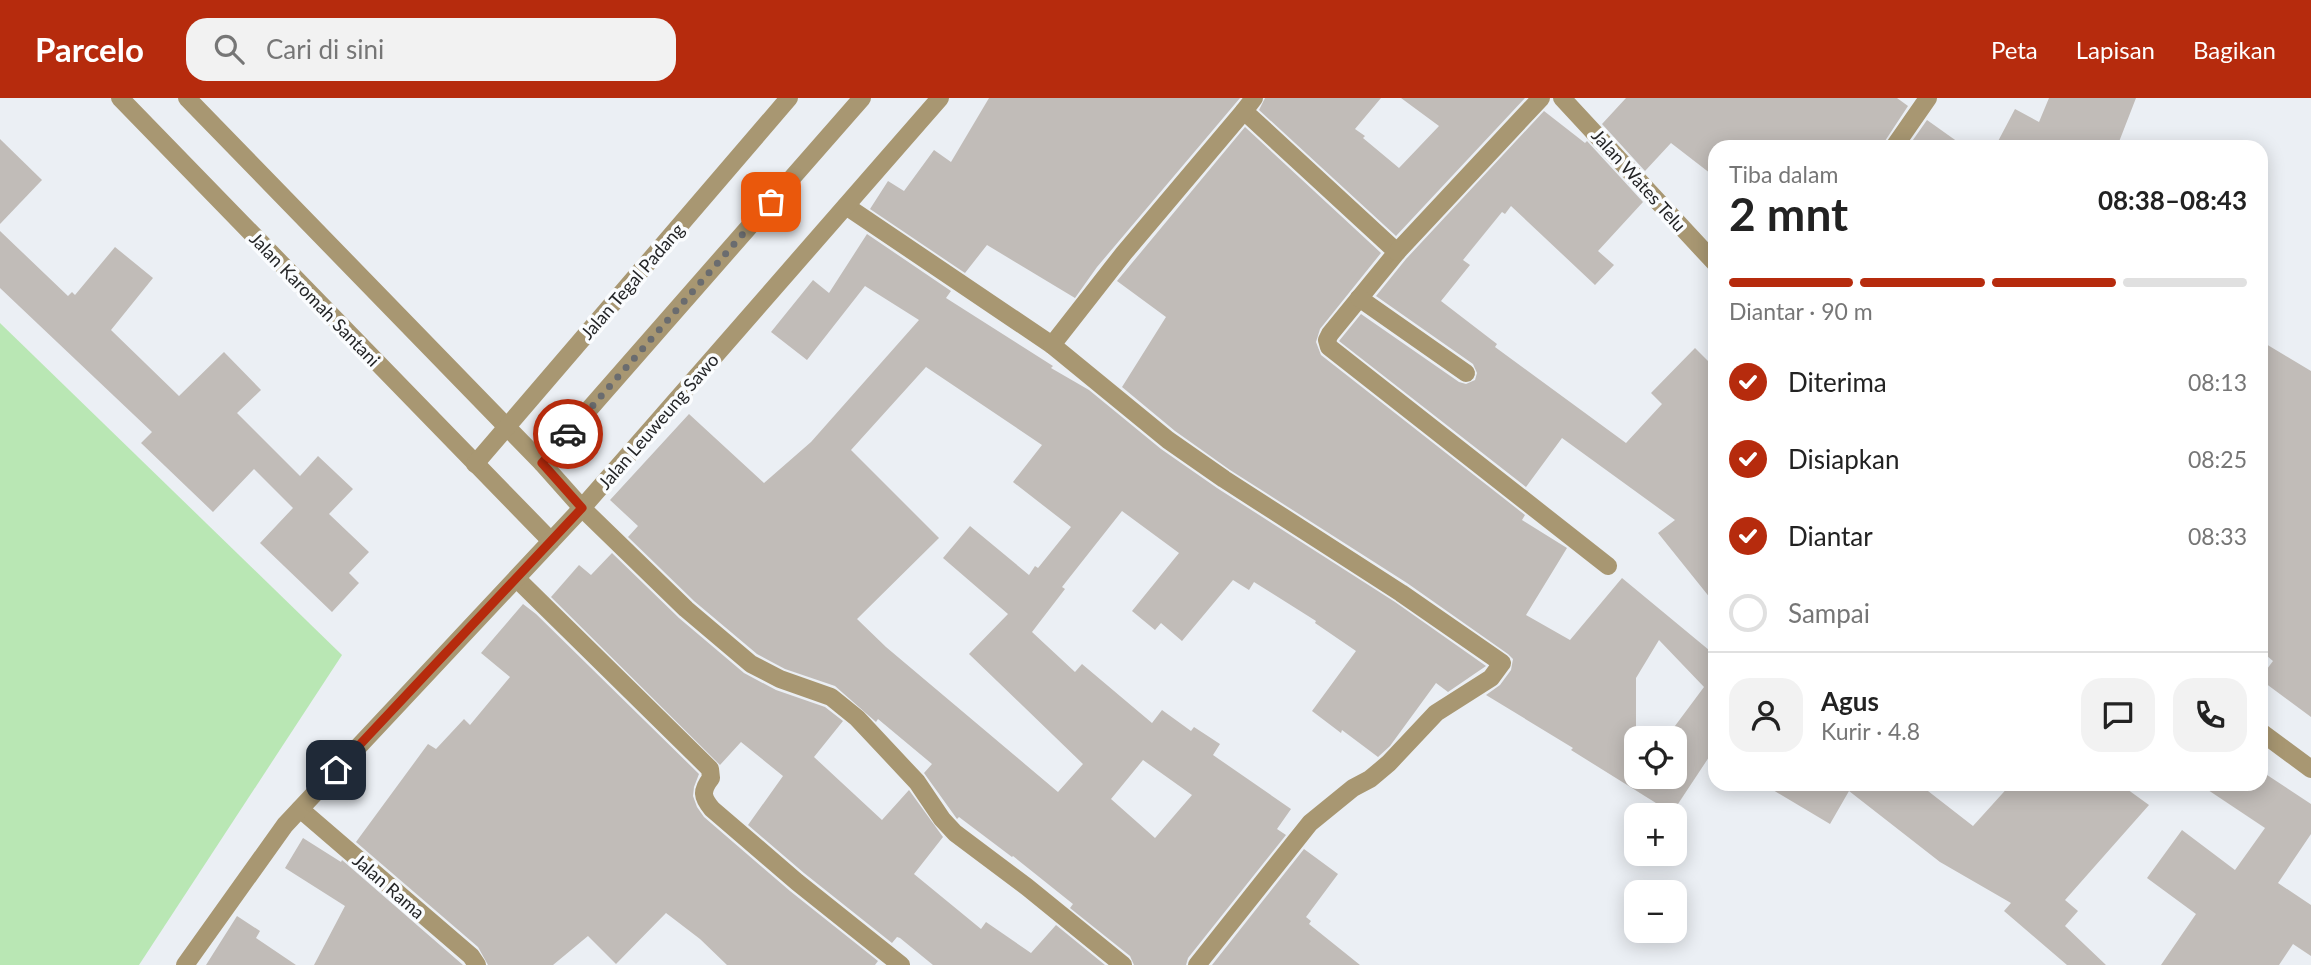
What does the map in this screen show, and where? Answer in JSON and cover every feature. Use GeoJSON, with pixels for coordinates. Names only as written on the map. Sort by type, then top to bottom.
{"type":"FeatureCollection","features":[{"type":"Feature","properties":{"kind":"street","name":"Jalan Karomah Santani"},"geometry":{"type":"LineString","coordinates":[[120,98],[551,541]]}},
{"type":"Feature","properties":{"kind":"street"},"geometry":{"type":"LineString","coordinates":[[187,98],[542,463],[582,508],[686,609],[751,664],[780,679],[831,696],[857,718],[917,782],[955,833],[1123,965]]}},
{"type":"Feature","properties":{"kind":"street","name":"Jalan Tegal Padang"},"geometry":{"type":"LineString","coordinates":[[475,464],[789,98]]}},
{"type":"Feature","properties":{"kind":"street","name":"Jalan Leuweung Sawo"},"geometry":{"type":"LineString","coordinates":[[185,965],[285,825],[582,508],[940,98]]}},
{"type":"Feature","properties":{"kind":"street"},"geometry":{"type":"LineString","coordinates":[[1541,98],[1397,252],[1327,340],[1329,347],[1608,566]]}},
{"type":"Feature","properties":{"kind":"street","name":"Jalan Wates Telu"},"geometry":{"type":"LineString","coordinates":[[1562,98],[1708,255]]}},
{"type":"Feature","properties":{"kind":"street"},"geometry":{"type":"LineString","coordinates":[[1899,140],[1928,98]]}},
{"type":"Feature","properties":{"kind":"street"},"geometry":{"type":"LineString","coordinates":[[542,463],[859,99]]}},
{"type":"Feature","properties":{"kind":"street"},"geometry":{"type":"LineString","coordinates":[[1052,345],[1124,253],[1249,105],[1397,252]]}},
{"type":"Feature","properties":{"kind":"street"},"geometry":{"type":"LineString","coordinates":[[846,206],[1052,345],[1168,440],[1401,593],[1502,663],[1491,678],[1436,713],[1389,763],[1370,779],[1345,793],[1310,823],[1197,965]]}},
{"type":"Feature","properties":{"kind":"street"},"geometry":{"type":"LineString","coordinates":[[1359,298],[1466,373]]}},
{"type":"Feature","properties":{"kind":"street"},"geometry":{"type":"LineString","coordinates":[[517,579],[710,769],[710,778],[702,789],[703,796],[712,809],[797,882],[901,965]]}},
{"type":"Feature","properties":{"kind":"street"},"geometry":{"type":"LineString","coordinates":[[2268,737],[2311,769]]}},
{"type":"Feature","properties":{"kind":"street","name":"Jalan Rama"},"geometry":{"type":"LineString","coordinates":[[300,808],[471,956],[477,965]]}},
{"type":"Feature","properties":{"kind":"green space"},"geometry":{"type":"Polygon","coordinates":[[[0,323],[342,655],[139,965],[0,965],[0,323]]]}},
{"type":"Feature","properties":{"kind":"building"},"geometry":{"type":"Polygon","coordinates":[[[989,98],[1240,98],[1097,267],[1075,298],[987,245],[965,273],[870,209],[888,181],[904,191],[934,150],[951,162],[989,98]]]}},
{"type":"Feature","properties":{"kind":"building"},"geometry":{"type":"Polygon","coordinates":[[[1265,98],[1381,98],[1355,129],[1399,168],[1439,126],[1401,98],[1525,98],[1396,236],[1259,110],[1265,98]]]}},
{"type":"Feature","properties":{"kind":"building"},"geometry":{"type":"Polygon","coordinates":[[[1626,98],[1897,98],[1908,106],[1886,140],[1708,140],[1708,172],[1671,143],[1645,171],[1602,124],[1626,98]]]}},
{"type":"Feature","properties":{"kind":"building"},"geometry":{"type":"Polygon","coordinates":[[[2049,98],[2136,98],[2120,140],[1999,140],[2015,109],[2039,122],[2049,98]]]}},
{"type":"Feature","properties":{"kind":"building"},"geometry":{"type":"Polygon","coordinates":[[[1544,111],[1585,143],[1587,141],[1643,202],[1598,251],[1614,265],[1595,285],[1511,206],[1505,214],[1502,212],[1463,260],[1470,265],[1441,301],[1497,344],[1495,347],[1626,443],[1662,404],[1651,393],[1695,348],[1708,361],[1708,595],[1658,533],[1675,520],[1562,438],[1526,487],[1339,341],[1361,314],[1459,382],[1466,384],[1475,380],[1477,373],[1473,364],[1376,296],[1406,259],[1544,111]]]}},
{"type":"Feature","properties":{"kind":"building"},"geometry":{"type":"Polygon","coordinates":[[[1927,120],[1955,140],[1913,140],[1927,120]]]}},
{"type":"Feature","properties":{"kind":"building"},"geometry":{"type":"Polygon","coordinates":[[[1245,127],[1381,253],[1320,329],[1316,342],[1321,355],[1525,515],[1522,520],[1567,548],[1526,615],[1570,640],[1622,578],[1708,649],[1708,759],[1679,803],[1656,803],[1634,789],[1687,789],[1687,726],[1675,726],[1704,687],[1659,640],[1636,678],[1636,726],[1624,726],[1624,783],[1571,750],[1573,748],[1486,695],[1500,685],[1511,670],[1513,659],[1508,654],[1407,583],[1230,470],[1175,431],[1122,387],[1166,317],[1117,281],[1245,127]]]}},
{"type":"Feature","properties":{"kind":"building"},"geometry":{"type":"Polygon","coordinates":[[[0,139],[42,180],[0,224],[0,139]]]}},
{"type":"Feature","properties":{"kind":"building"},"geometry":{"type":"Polygon","coordinates":[[[0,231],[68,296],[72,292],[75,295],[115,247],[153,278],[111,330],[179,396],[224,352],[261,390],[237,413],[300,476],[318,456],[353,489],[329,514],[369,552],[349,573],[359,583],[332,612],[260,543],[293,508],[254,469],[213,512],[141,443],[152,432],[0,288],[0,231]]]}},
{"type":"Feature","properties":{"kind":"building"},"geometry":{"type":"Polygon","coordinates":[[[867,234],[951,291],[946,298],[1089,390],[1161,449],[1395,602],[1486,666],[1448,692],[1436,683],[1390,746],[1378,757],[1312,711],[1356,651],[1315,623],[1316,621],[1254,582],[1249,590],[1233,580],[1182,641],[1161,623],[1155,630],[1132,611],[1179,553],[1122,511],[1062,587],[1065,589],[1032,632],[1075,672],[1082,664],[1152,723],[1162,710],[1191,731],[1194,727],[1220,744],[1213,755],[1291,809],[1277,829],[1286,835],[1188,958],[1186,965],[1134,965],[1130,956],[1070,908],[1073,904],[1013,856],[959,817],[957,819],[924,773],[932,764],[878,719],[876,722],[835,686],[785,669],[757,654],[694,601],[628,537],[638,526],[610,500],[689,414],[764,483],[811,442],[919,320],[865,286],[807,360],[771,332],[813,280],[829,293],[867,234]],[[926,367],[851,450],[939,538],[857,619],[886,647],[1058,792],[1083,764],[969,654],[1008,614],[943,558],[970,526],[1029,575],[1035,566],[1038,568],[1071,527],[1013,482],[1042,445],[926,367]],[[1143,760],[1111,799],[1155,838],[1192,795],[1143,760]]]}},
{"type":"Feature","properties":{"kind":"building"},"geometry":{"type":"Polygon","coordinates":[[[2268,345],[2311,371],[2311,717],[2268,685],[2268,668],[2273,661],[2268,657],[2268,345]]]}},
{"type":"Feature","properties":{"kind":"building"},"geometry":{"type":"Polygon","coordinates":[[[612,553],[679,618],[744,673],[776,690],[825,707],[843,721],[814,757],[882,820],[909,790],[943,837],[914,874],[981,929],[986,922],[1031,953],[1056,925],[1105,965],[933,965],[900,938],[897,937],[892,943],[804,873],[748,825],[783,776],[741,742],[720,765],[551,597],[579,565],[591,575],[612,553]]]}},
{"type":"Feature","properties":{"kind":"building"},"geometry":{"type":"Polygon","coordinates":[[[523,604],[699,774],[693,796],[704,817],[790,891],[878,961],[875,965],[727,965],[700,939],[666,913],[616,964],[588,936],[553,965],[488,965],[478,947],[356,842],[428,744],[436,749],[464,719],[470,725],[510,677],[481,653],[523,604]]]}},
{"type":"Feature","properties":{"kind":"building"},"geometry":{"type":"Polygon","coordinates":[[[2268,776],[2311,804],[2311,834],[2278,883],[2311,905],[2311,956],[2293,944],[2279,965],[2161,965],[2196,914],[2147,878],[2182,830],[2235,870],[2265,828],[2210,791],[2268,791],[2268,776]]]}},
{"type":"Feature","properties":{"kind":"building"},"geometry":{"type":"Polygon","coordinates":[[[1775,791],[1849,791],[1830,824],[1775,791]]]}},
{"type":"Feature","properties":{"kind":"building"},"geometry":{"type":"Polygon","coordinates":[[[1849,791],[1928,791],[1973,826],[2005,791],[2130,791],[2149,805],[2065,900],[2078,911],[2065,926],[2106,965],[2067,965],[2004,911],[2011,903],[1940,862],[1849,791]]]}},
{"type":"Feature","properties":{"kind":"building"},"geometry":{"type":"Polygon","coordinates":[[[303,838],[341,862],[342,860],[463,965],[314,965],[345,906],[285,868],[303,838]]]}},
{"type":"Feature","properties":{"kind":"building"},"geometry":{"type":"Polygon","coordinates":[[[1304,849],[1338,874],[1306,917],[1311,921],[1309,924],[1360,965],[1212,965],[1304,849]]]}},
{"type":"Feature","properties":{"kind":"building"},"geometry":{"type":"Polygon","coordinates":[[[237,916],[260,931],[256,938],[296,965],[206,965],[237,916]]]}},
{"type":"Feature","properties":{"kind":"way so far"},"geometry":{"type":"LineString","coordinates":[[568,434],[771,202]]}},
{"type":"Feature","properties":{"kind":"route"},"geometry":{"type":"LineString","coordinates":[[336,770],[582,508],[542,463],[568,434]]}}]}
